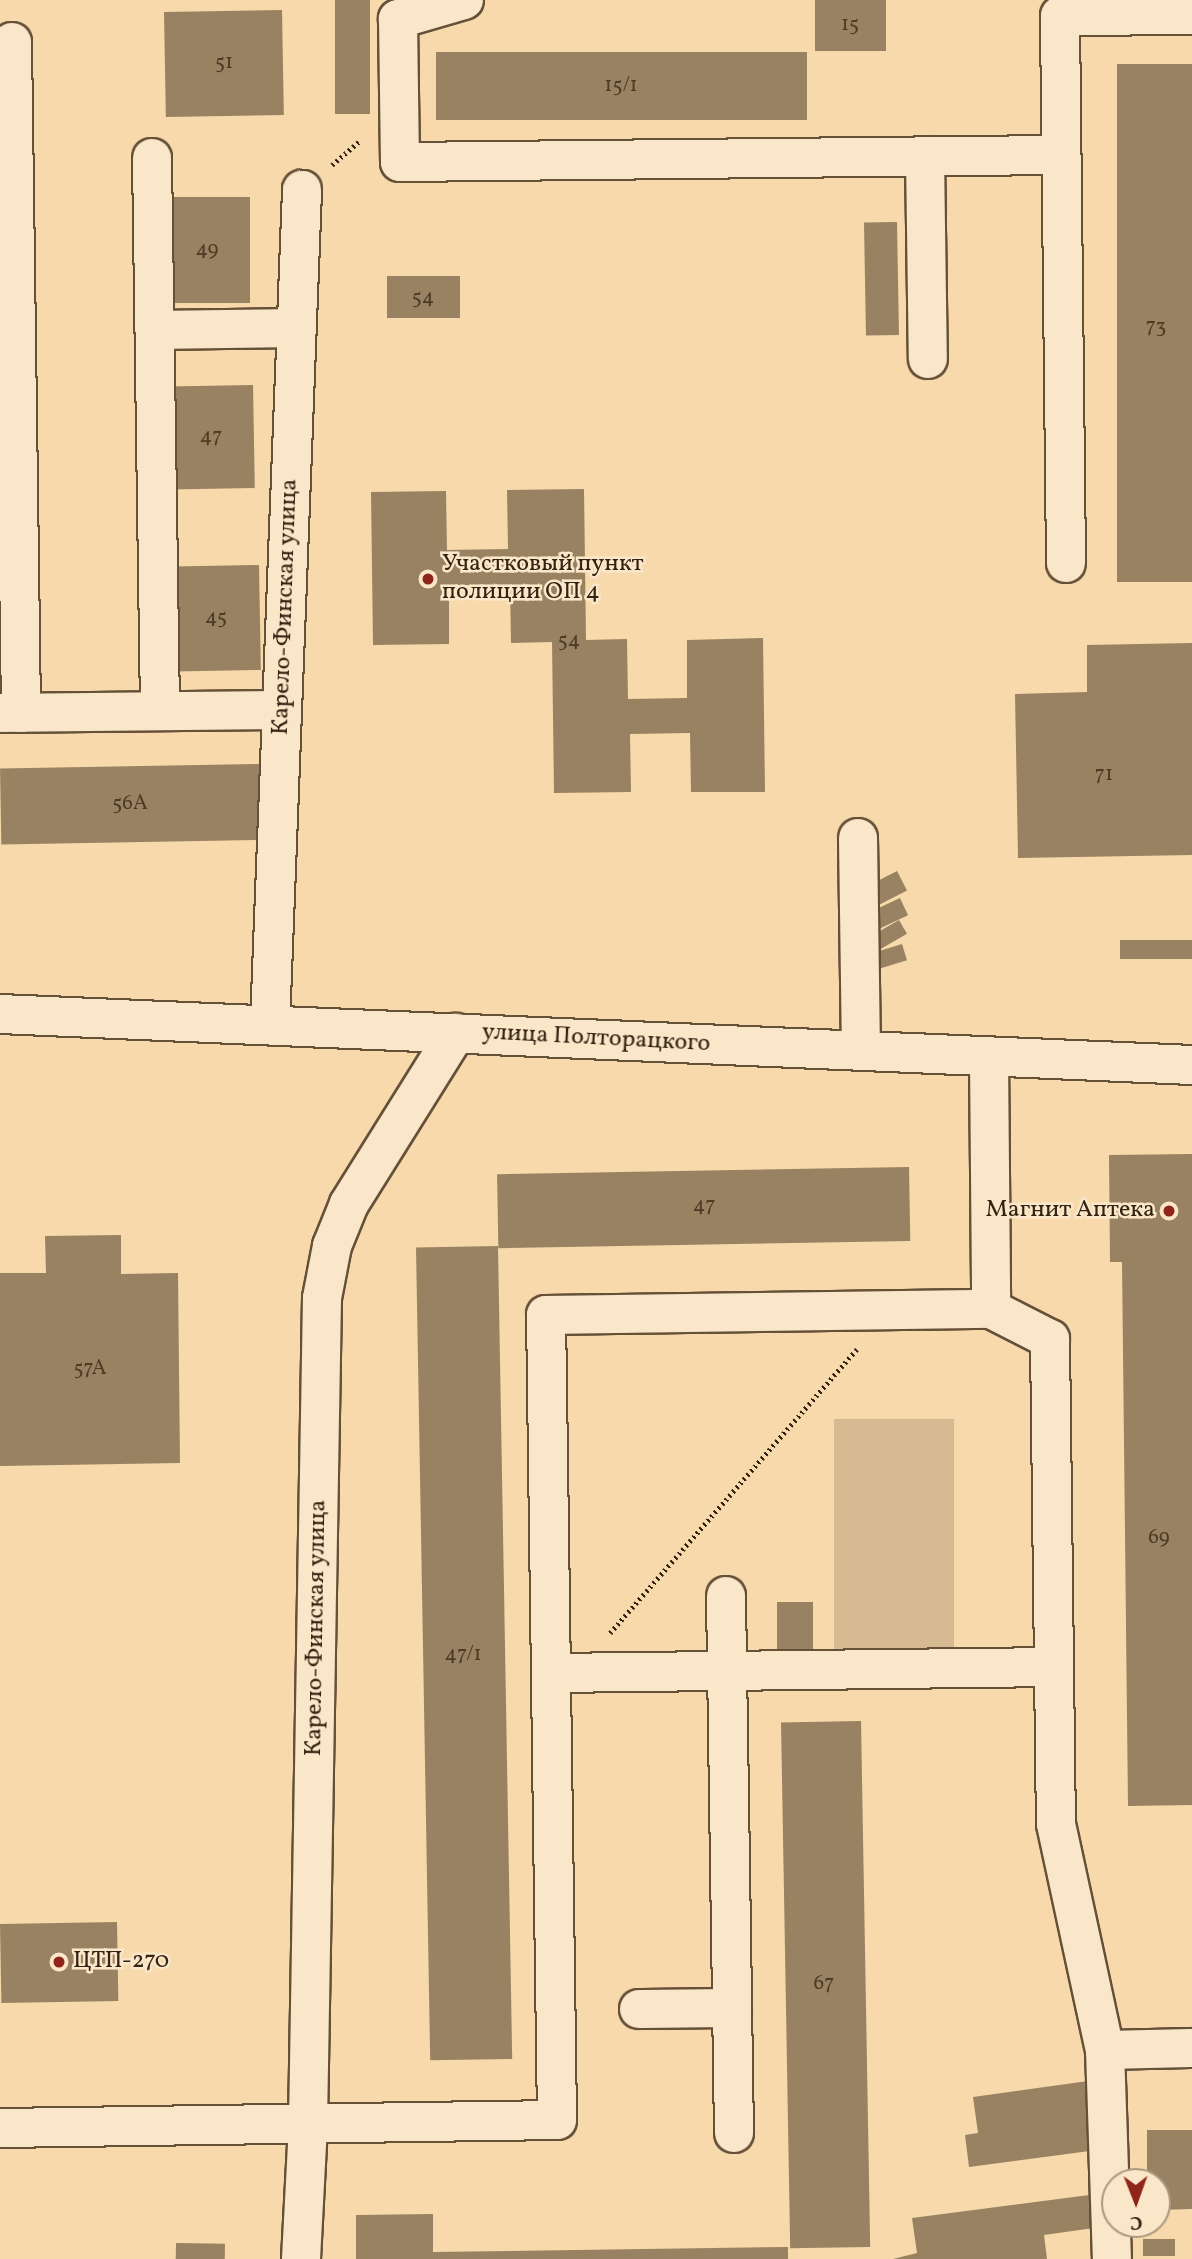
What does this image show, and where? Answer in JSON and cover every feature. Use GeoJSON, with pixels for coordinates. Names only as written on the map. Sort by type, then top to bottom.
{"type":"FeatureCollection","features":[{"type":"Feature","properties":{"kind":"street"},"geometry":{"type":"LineString","coordinates":[[464,0],[398,19],[400,162],[1061,155]]}},
{"type":"Feature","properties":{"kind":"street"},"geometry":{"type":"LineString","coordinates":[[1066,563],[1060,16],[1192,15]]}},
{"type":"Feature","properties":{"kind":"street"},"geometry":{"type":"LineString","coordinates":[[12,42],[10,713],[282,710]]}},
{"type":"Feature","properties":{"kind":"street"},"geometry":{"type":"LineString","coordinates":[[925,156],[928,359]]}},
{"type":"Feature","properties":{"kind":"street"},"geometry":{"type":"LineString","coordinates":[[152,158],[160,711]]}},
{"type":"Feature","properties":{"kind":"street","name":"Карело-Финская улица"},"geometry":{"type":"LineString","coordinates":[[270,1024],[302,191]]}},
{"type":"Feature","properties":{"kind":"street"},"geometry":{"type":"LineString","coordinates":[[155,330],[297,328]]}},
{"type":"Feature","properties":{"kind":"street"},"geometry":{"type":"LineString","coordinates":[[858,838],[861,1051]]}},
{"type":"Feature","properties":{"kind":"street","name":"улица Полторацкого"},"geometry":{"type":"LineString","coordinates":[[0,1014],[1192,1065]]}},
{"type":"Feature","properties":{"kind":"street","name":"Карело-Финская улица"},"geometry":{"type":"LineString","coordinates":[[302,2259],[308,2124],[322,1298],[332,1246],[349,1204],[456,1032]]}},
{"type":"Feature","properties":{"kind":"street"},"geometry":{"type":"LineString","coordinates":[[989,1056],[991,1309]]}},
{"type":"Feature","properties":{"kind":"street"},"geometry":{"type":"LineString","coordinates":[[0,2128],[557,2120],[563,1673],[547,1315],[991,1309],[1050,1339],[1056,1824],[1105,2050],[1108,2254]]}},
{"type":"Feature","properties":{"kind":"street"},"geometry":{"type":"LineString","coordinates":[[726,1596],[734,2133]]}},
{"type":"Feature","properties":{"kind":"street"},"geometry":{"type":"LineString","coordinates":[[563,1673],[1054,1667]]}},
{"type":"Feature","properties":{"kind":"street"},"geometry":{"type":"LineString","coordinates":[[639,2009],[732,2008]]}},
{"type":"Feature","properties":{"kind":"street"},"geometry":{"type":"LineString","coordinates":[[1105,2050],[1192,2048]]}},
{"type":"Feature","properties":{"kind":"path"},"geometry":{"type":"LineString","coordinates":[[302,191],[399,109]]}},
{"type":"Feature","properties":{"kind":"path"},"geometry":{"type":"LineString","coordinates":[[563,1673],[890,1310]]}},
{"type":"Feature","properties":{"kind":"shaded area"},"geometry":{"type":"Polygon","coordinates":[[[834,1419],[954,1419],[954,1652],[834,1652],[834,1419]]]}},
{"type":"Feature","properties":{"kind":"building"},"geometry":{"type":"Polygon","coordinates":[[[335,0],[370,0],[370,114],[335,114],[335,0]]]}},
{"type":"Feature","properties":{"kind":"building"},"geometry":{"type":"Polygon","coordinates":[[[815,0],[886,0],[886,51],[815,51],[815,0]]]}},
{"type":"Feature","properties":{"kind":"building"},"geometry":{"type":"Polygon","coordinates":[[[282,10],[284,115],[166,117],[164,12],[282,10]]]}},
{"type":"Feature","properties":{"kind":"building"},"geometry":{"type":"Polygon","coordinates":[[[436,52],[807,52],[807,120],[436,120],[436,52]]]}},
{"type":"Feature","properties":{"kind":"building"},"geometry":{"type":"Polygon","coordinates":[[[1117,64],[1192,64],[1192,582],[1117,582],[1117,64]]]}},
{"type":"Feature","properties":{"kind":"building"},"geometry":{"type":"Polygon","coordinates":[[[163,197],[250,197],[250,303],[163,303],[163,197]]]}},
{"type":"Feature","properties":{"kind":"building"},"geometry":{"type":"Polygon","coordinates":[[[897,222],[899,335],[866,336],[864,223],[897,222]]]}},
{"type":"Feature","properties":{"kind":"building"},"geometry":{"type":"Polygon","coordinates":[[[387,276],[460,276],[460,318],[387,318],[387,276]]]}},
{"type":"Feature","properties":{"kind":"building"},"geometry":{"type":"Polygon","coordinates":[[[253,385],[255,488],[169,489],[167,387],[253,385]]]}},
{"type":"Feature","properties":{"kind":"building"},"geometry":{"type":"Polygon","coordinates":[[[584,489],[586,640],[627,639],[628,699],[687,698],[687,640],[763,638],[765,792],[691,792],[690,733],[630,734],[631,792],[554,793],[552,642],[511,643],[510,585],[449,585],[449,644],[373,645],[371,492],[446,491],[447,550],[508,549],[507,490],[584,489]]]}},
{"type":"Feature","properties":{"kind":"building"},"geometry":{"type":"Polygon","coordinates":[[[259,565],[261,670],[175,671],[173,567],[259,565]]]}},
{"type":"Feature","properties":{"kind":"building"},"geometry":{"type":"Polygon","coordinates":[[[1192,643],[1192,855],[1018,858],[1015,694],[1087,692],[1087,645],[1192,643]]]}},
{"type":"Feature","properties":{"kind":"building"},"geometry":{"type":"Polygon","coordinates":[[[260,764],[261,840],[1,845],[0,769],[260,764]]]}},
{"type":"Feature","properties":{"kind":"building"},"geometry":{"type":"Polygon","coordinates":[[[897,871],[907,891],[876,906],[866,887],[897,871]]]}},
{"type":"Feature","properties":{"kind":"building"},"geometry":{"type":"Polygon","coordinates":[[[900,898],[908,915],[878,929],[870,912],[900,898]]]}},
{"type":"Feature","properties":{"kind":"building"},"geometry":{"type":"Polygon","coordinates":[[[899,920],[907,934],[876,952],[868,938],[899,920]]]}},
{"type":"Feature","properties":{"kind":"building"},"geometry":{"type":"Polygon","coordinates":[[[1120,940],[1192,940],[1192,959],[1120,959],[1120,940]]]}},
{"type":"Feature","properties":{"kind":"building"},"geometry":{"type":"Polygon","coordinates":[[[902,944],[907,960],[874,970],[869,954],[902,944]]]}},
{"type":"Feature","properties":{"kind":"building"},"geometry":{"type":"Polygon","coordinates":[[[1192,1154],[1192,1805],[1128,1806],[1122,1262],[1110,1262],[1109,1155],[1192,1154]]]}},
{"type":"Feature","properties":{"kind":"building"},"geometry":{"type":"Polygon","coordinates":[[[909,1167],[910,1241],[498,1248],[497,1174],[909,1167]]]}},
{"type":"Feature","properties":{"kind":"building"},"geometry":{"type":"Polygon","coordinates":[[[121,1235],[121,1274],[178,1273],[180,1463],[0,1466],[0,1273],[46,1273],[45,1236],[121,1235]]]}},
{"type":"Feature","properties":{"kind":"building"},"geometry":{"type":"Polygon","coordinates":[[[498,1246],[512,2059],[430,2060],[416,1247],[498,1246]]]}},
{"type":"Feature","properties":{"kind":"building"},"geometry":{"type":"Polygon","coordinates":[[[777,1602],[813,1602],[813,1658],[777,1658],[777,1602]]]}},
{"type":"Feature","properties":{"kind":"building"},"geometry":{"type":"Polygon","coordinates":[[[861,1721],[870,2247],[790,2248],[781,1722],[861,1721]]]}},
{"type":"Feature","properties":{"kind":"building","name":"ЦТП-270"},"geometry":{"type":"Polygon","coordinates":[[[117,1922],[118,2001],[1,2003],[0,1924],[117,1922]]]}},
{"type":"Feature","properties":{"kind":"building"},"geometry":{"type":"Polygon","coordinates":[[[1088,2081],[1097,2150],[969,2167],[965,2135],[978,2133],[973,2097],[1088,2081]]]}},
{"type":"Feature","properties":{"kind":"building"},"geometry":{"type":"Polygon","coordinates":[[[1147,2130],[1192,2130],[1192,2209],[1171,2210],[1171,2168],[1147,2168],[1147,2130]]]}},
{"type":"Feature","properties":{"kind":"building"},"geometry":{"type":"Polygon","coordinates":[[[1097,2194],[1101,2227],[1044,2235],[1047,2259],[893,2259],[917,2253],[912,2218],[1097,2194]]]}},
{"type":"Feature","properties":{"kind":"building"},"geometry":{"type":"Polygon","coordinates":[[[433,2214],[433,2252],[788,2247],[788,2259],[356,2259],[356,2215],[433,2214]]]}},
{"type":"Feature","properties":{"kind":"building"},"geometry":{"type":"Polygon","coordinates":[[[1143,2239],[1175,2239],[1175,2256],[1143,2256],[1143,2239]]]}},
{"type":"Feature","properties":{"kind":"building"},"geometry":{"type":"Polygon","coordinates":[[[176,2243],[225,2244],[225,2259],[176,2259],[176,2243]]]}},
{"type":"Feature","properties":{"kind":"place","name":"Участковый пункт полиции ОП 4"},"geometry":{"type":"Point","coordinates":[428,579]}},
{"type":"Feature","properties":{"kind":"place","name":"Магнит Аптека"},"geometry":{"type":"Point","coordinates":[1169,1211]}},
{"type":"Feature","properties":{"kind":"place","name":"ЦТП-270"},"geometry":{"type":"Point","coordinates":[59,1962]}}]}
